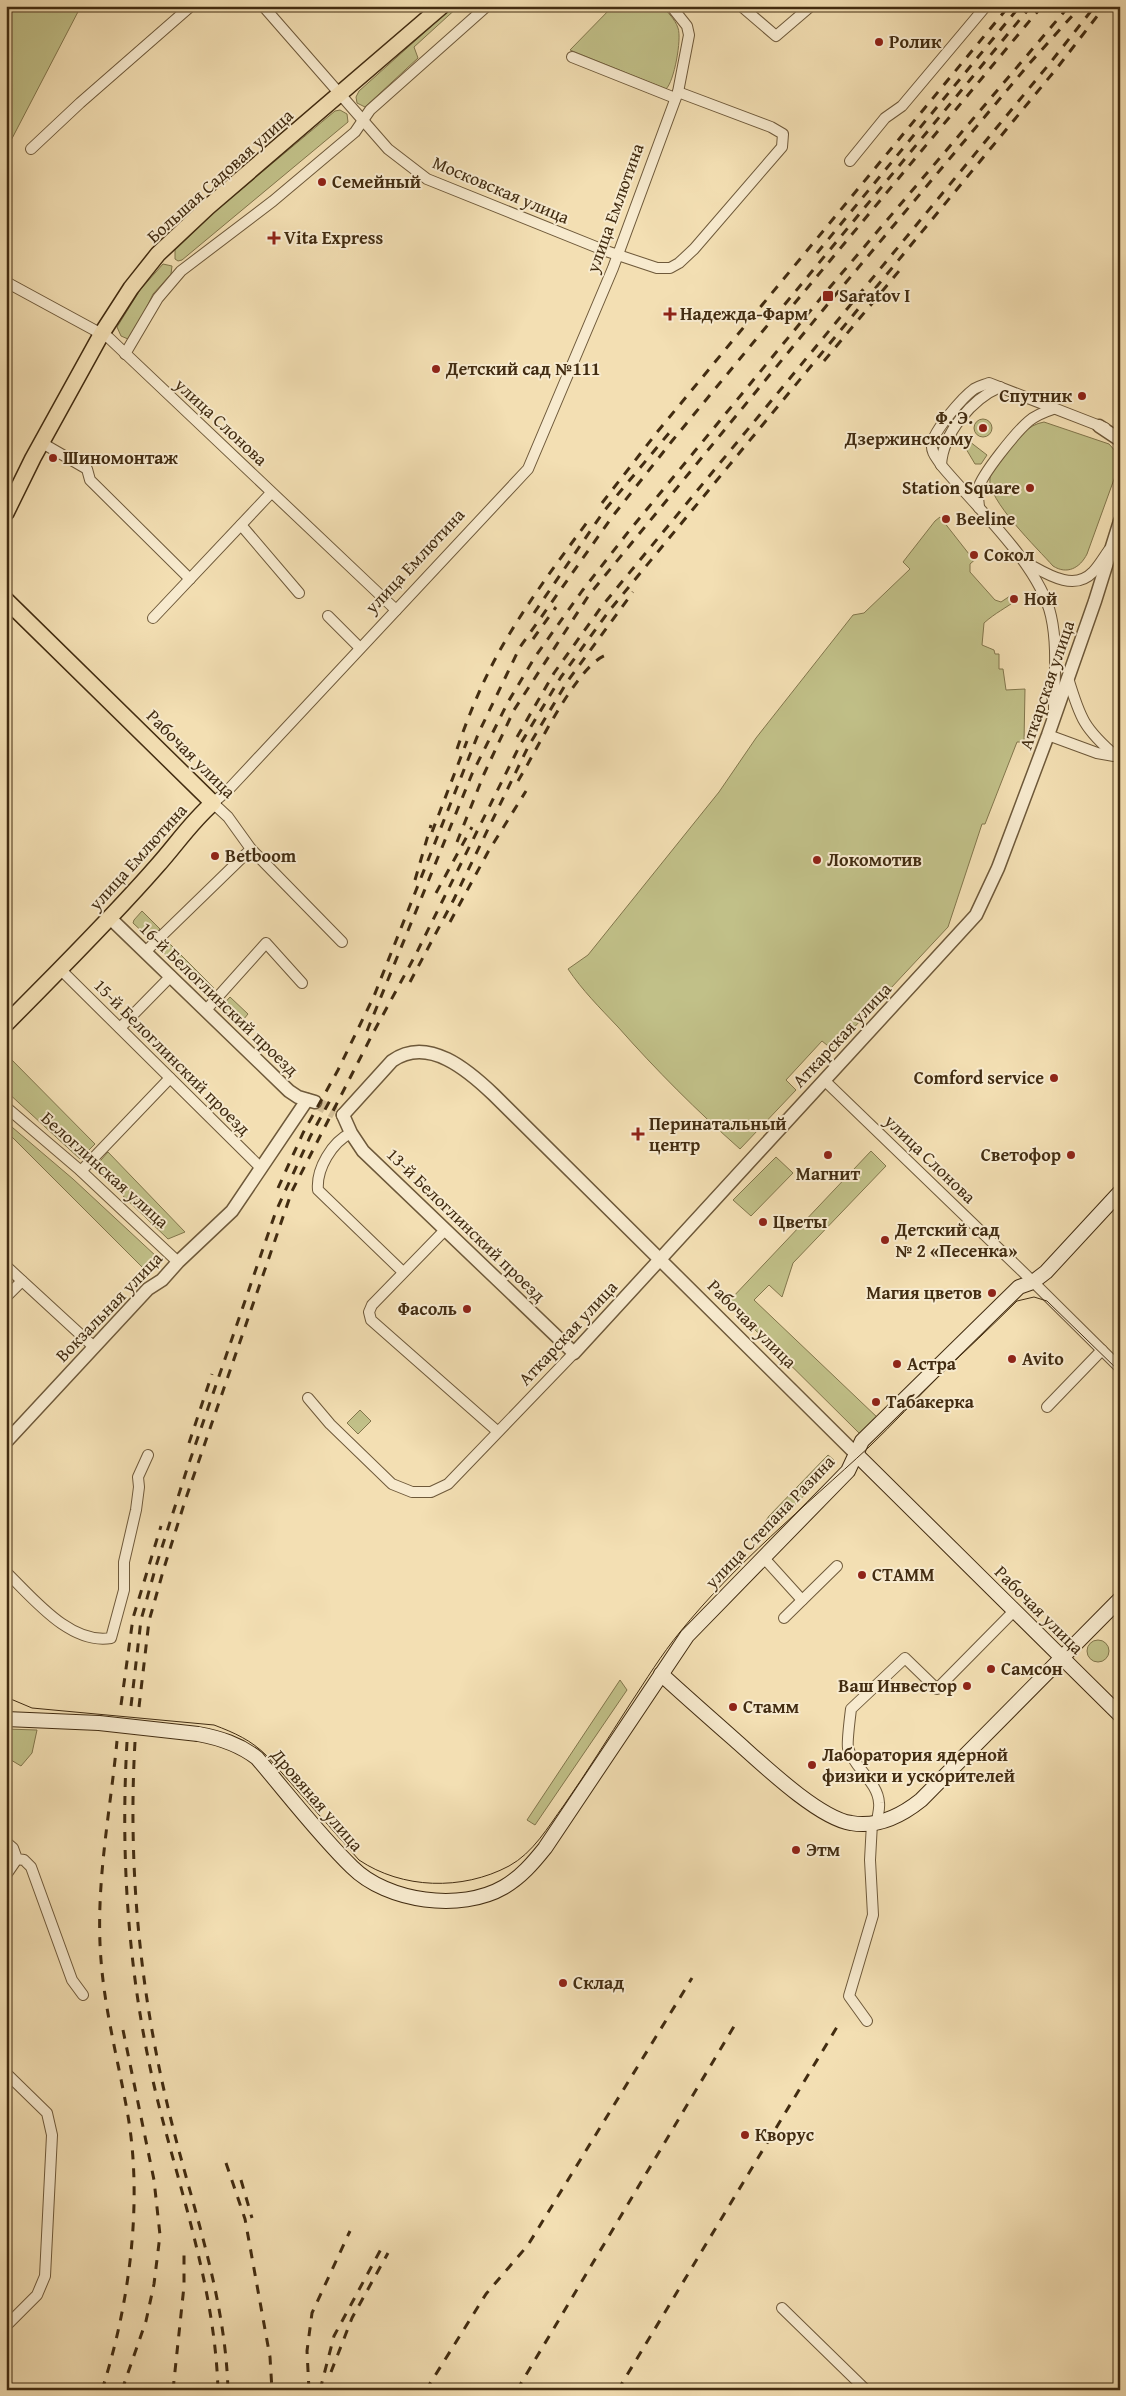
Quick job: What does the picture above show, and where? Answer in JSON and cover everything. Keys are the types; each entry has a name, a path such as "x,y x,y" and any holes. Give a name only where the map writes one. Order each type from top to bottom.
{"main road":[{"name":"Большая Садовая улица","path":"6,513 42,442 102,333 131,288 169,242 442,6"},
{"name":"Рабочая улица","path":"6,600 213,803"},
{"name":"улица Емлютина","path":"6,1024 110,918 159,865 194,819 213,803"},
{"name":"улица Степана Разина","path":"504,1887 529,1869 545,1848 687,1636 848,1471 862,1441 1019,1287 1033,1282 1046,1272 1120,1192"},
{"name":"Рабочая улица","path":"855,1453 1060,1658 1120,1715"},
{"path":"661,1674 799,1795 840,1820 852,1824 874,1823 906,1811 921,1800 1120,1599"},
{"name":"Дровяная улица","path":"6,1720 99,1723 198,1734 226,1740 248,1751 257,1758 352,1868 394,1893 414,1898 437,1900 462,1899 486,1894 504,1887"}],"street":[{"path":"32,149 80,103 191,6"},
{"name":"Московская улица","path":"263,6 342,94 388,149 427,179 617,255 657,268 670,268 679,264 731,208 782,147 783,134 771,126 676,95"},
{"path":"125,354 158,298 180,271 273,202 355,132 370,110 487,6"},
{"name":"улица Емлютина","path":"213,803 229,789 528,469 617,255 676,95 688,35 687,26 671,6"},
{"path":"741,6 776,36 811,6"},
{"path":"850,161 885,118 902,106 986,6"},
{"path":"572,57 676,95"},
{"name":"улица Слонова","path":"6,282 102,333 396,610"},
{"path":"1054,718 1054,647 1051,613 1025,562 941,465 932,453 932,444 936,434 976,387 989,383 1120,433"},
{"path":"979,508 978,490 983,478 1005,447 1028,422 1039,414 1053,409"},
{"path":"1099,426 1120,440"},
{"path":"42,442 87,469 90,480 190,579"},
{"path":"153,618 271,493"},
{"name":"Аткарская улица","path":"308,1398 330,1424 392,1484 412,1492 431,1492 448,1484 574,1353 976,916 998,868 1048,735 1095,601 1109,549 1120,520"},
{"path":"241,525 299,593"},
{"path":"1025,562 1065,581 1080,580 1092,573 1109,549"},
{"path":"328,616 360,648"},
{"path":"1068,678 1075,702 1089,731 1118,757"},
{"path":"1048,735 1097,753 1118,757"},
{"name":"Рабочая улица","path":"213,803 228,817 251,849 342,942"},
{"path":"145,952 251,849"},
{"name":"16-й Белоглинский проезд","path":"110,918 289,1091 311,1101"},
{"path":"206,1010 266,943 302,983"},
{"name":"15-й Белоглинский проезд","path":"60,969 261,1168"},
{"path":"120,1028 171,976"},
{"name":"Рабочая улица","path":"339,1114 401,1054 414,1051 456,1063 471,1073 494,1095 855,1453"},
{"path":"81,1171 170,1078"},
{"name":"улица Слонова","path":"824,1080 1120,1368"},
{"name":"Вокзальная улица","path":"6,1442 148,1289 162,1280 232,1210 311,1101"},
{"name":"Белоглинская улица","path":"6,1107 81,1171 178,1262"},
{"name":"13-й Белоглинский проезд","path":"339,1114 363,1151 574,1353"},
{"path":"351,1133 341,1138 320,1170 318,1190 404,1272"},
{"path":"445,1230 372,1305 369,1312 371,1320 497,1431"},
{"path":"6,1266 94,1347"},
{"path":"6,1297 22,1281"},
{"path":"1046,1407 1102,1350"},
{"path":"6,1572 68,1629 103,1639 111,1638 124,1590 124,1562 136,1510 139,1487 138,1477 148,1455"},
{"path":"764,1558 802,1600"},
{"path":"784,1618 837,1566"},
{"path":"867,2021 849,1996 873,1915 870,1860 874,1823 879,1803 876,1790 849,1751 847,1742 850,1730 851,1709 905,1658 937,1688 1014,1611"},
{"path":"6,1842 13,1848 17,1859"},
{"path":"6,1874 17,1859"},
{"path":"17,1859 24,1860 32,1867 72,1980 83,1995"},
{"path":"6,2073 47,2113 52,2136 45,2276 37,2295 6,2326"},
{"path":"782,2308 866,2390"}],"shaded area":[{"path":"6,6 81,6 6,150"},
{"path":"454,6 459,6 414,47 418,58 365,107 357,103 356,97 359,91"},
{"path":"613,6 662,6 675,22 679,33 678,50 672,78 666,89 570,50"},
{"path":"340,110 347,114 348,122 182,260 178,261 175,259 175,250 213,213 335,111"},
{"path":"163,264 172,266 171,274 153,294 133,336 128,339 121,336 117,327 140,290"},
{"path":"979,419 987,419 992,424 990,435 979,437 974,432 974,424"},
{"path":"1044,422 1109,444 1117,453 1117,471 1087,554 1081,563 1068,570 1058,569 1053,566 1025,536 1004,511 991,487 991,474 998,463 1024,432"},
{"path":"961,435 987,455 981,464 975,464 959,437"},
{"name":"Локомотив","path":"940,517 969,554 975,551 979,556 970,564 970,572 995,600 1001,602 1013,594 1018,599 984,623 982,645 994,650 995,654 999,654 999,669 1003,669 1006,690 1025,689 1024,742 1017,742 985,824 982,824 948,927 833,1050 822,1041 786,1080 796,1090 740,1149 662,1074 592,999 568,969 588,955 719,792 756,738 853,615 864,613 910,569 903,562"},
{"path":"142,911 160,929 150,939 133,923"},
{"path":"167,941 214,988 208,994 204,994 162,951 161,948"},
{"path":"230,997 248,1014 239,1025 221,1007"},
{"path":"6,1054 95,1144 80,1159 6,1091"},
{"path":"6,1122 73,1179 157,1257 145,1270 6,1131"},
{"path":"871,1151 886,1166 793,1263 782,1297 769,1285 754,1300 879,1419 860,1434 731,1306 731,1299"},
{"path":"108,1152 185,1232 168,1239 94,1168"},
{"path":"776,1157 793,1173 751,1216 733,1200"},
{"path":"360,1410 371,1421 358,1434 347,1423"},
{"path":"828,1455 834,1460 834,1466 768,1531 763,1525 769,1516"},
{"path":"1098,1640 1108,1647 1109,1651 1102,1661 1098,1662 1088,1655 1087,1651 1094,1641"},
{"path":"620,1680 627,1690 535,1825 527,1820"},
{"path":"6,1729 37,1730 32,1753 21,1766 6,1757"}],"tunnel":[{"path":"315,1102 335,1113"}],"tram line":[{"path":"6,1697 32,1708 214,1725 222,1728 249,1741 261,1750 359,1860 376,1870 394,1877 413,1881 452,1883 472,1880 509,1866 518,1861 533,1847 573,1793 660,1659 701,1607 747,1559 869,1447 1017,1301 1034,1297 1047,1301 1120,1372"}],"railway":[{"path":"602,503 658,431 1009,6"},
{"path":"817,253 1020,6"},
{"path":"278,1188 303,1133 338,1070 374,996 479,732 520,647 612,517 672,441 1031,6"},
{"path":"794,304 1042,6"},
{"path":"367,1031 472,774 508,702 535,657 582,591 629,531 825,293 1069,6"},
{"path":"457,842 484,774 514,710 589,595 832,299 1029,64 1081,6"},
{"path":"517,737 554,673 602,606 1095,6"},
{"path":"139,1707 149,1621 164,1568 185,1501 292,1191 416,954 521,743 561,677 609,611 1057,68 1105,6"},
{"path":"824,361 904,265"},
{"path":"534,613 604,511 674,427"},
{"path":"457,749 479,692 507,638 558,561 591,517"},
{"path":"410,982 454,899 528,747 567,682 633,592"},
{"path":"533,639 556,607"},
{"path":"518,781 570,692 594,662 606,655"},
{"path":"432,832 467,741"},
{"path":"450,922 488,852 526,791"},
{"path":"415,880 431,825"},
{"path":"436,893 472,827"},
{"path":"131,1706 141,1620 186,1472 276,1211 310,1137 333,1095"},
{"path":"189,1443 212,1374"},
{"path":"121,1705 133,1618 161,1526"},
{"path":"102,2390 120,2324 126,2290 131,2254 134,2184 128,2116 106,1999 101,1960 100,1905 102,1877 117,1741"},
{"path":"127,1742 125,1787 126,1878 129,1923 140,2013 158,2102 204,2280 216,2353 218,2390"},
{"path":"135,1742 133,1832 142,1966 166,2099 213,2279 225,2352 228,2390"},
{"path":"426,2390 486,2294 528,2245 692,1978"},
{"path":"517,2390 736,2023"},
{"path":"618,2390 837,2027"},
{"path":"122,2390 146,2321 154,2284 160,2235 154,2180 123,2030"},
{"path":"226,2163 245,2219 270,2357 272,2390"},
{"path":"241,2180 252,2218"},
{"path":"309,2390 307,2351 312,2313 350,2231"},
{"path":"320,2390 334,2336 381,2249"},
{"path":"331,2372 352,2318 388,2253"},
{"path":"173,2390 184,2286 184,2255"}],"place":[{"name":"Ролик","path":"879,42"},
{"name":"Семейный","path":"322,182"},
{"name":"Vita Express","path":"274,238"},
{"name":"Saratov I","path":"828,296"},
{"name":"Надежда-Фарм","path":"670,314"},
{"name":"Детский сад №111","path":"436,369"},
{"name":"Спутник","path":"1082,396"},
{"name":"Ф. Э. Дзержинскому","path":"983,428"},
{"name":"Шиномонтаж","path":"53,458"},
{"name":"Station Square","path":"1030,488"},
{"name":"Beeline","path":"946,519"},
{"name":"Сокол","path":"974,555"},
{"name":"Ной","path":"1014,599"},
{"name":"Betboom","path":"215,856"},
{"name":"Локомотив","path":"817,860"},
{"name":"Comford service","path":"1054,1078"},
{"name":"Перинатальный центр","path":"638,1134"},
{"name":"Магнит","path":"828,1155"},
{"name":"Светофор","path":"1071,1155"},
{"name":"Цветы","path":"763,1222"},
{"name":"Детский сад № 2 «Песенка»","path":"885,1240"},
{"name":"Магия цветов","path":"992,1293"},
{"name":"Фасоль","path":"467,1309"},
{"name":"Avito","path":"1012,1359"},
{"name":"Астра","path":"897,1364"},
{"name":"Табакерка","path":"876,1402"},
{"name":"СТАММ","path":"862,1575"},
{"name":"Самсон","path":"991,1669"},
{"name":"Ваш Инвестор","path":"967,1686"},
{"name":"Стамм","path":"733,1707"},
{"name":"Лаборатория ядерной физики и ускорителей","path":"812,1765"},
{"name":"Этм","path":"796,1850"},
{"name":"Склад","path":"563,1983"},
{"name":"Кворус","path":"745,2135"}]}
